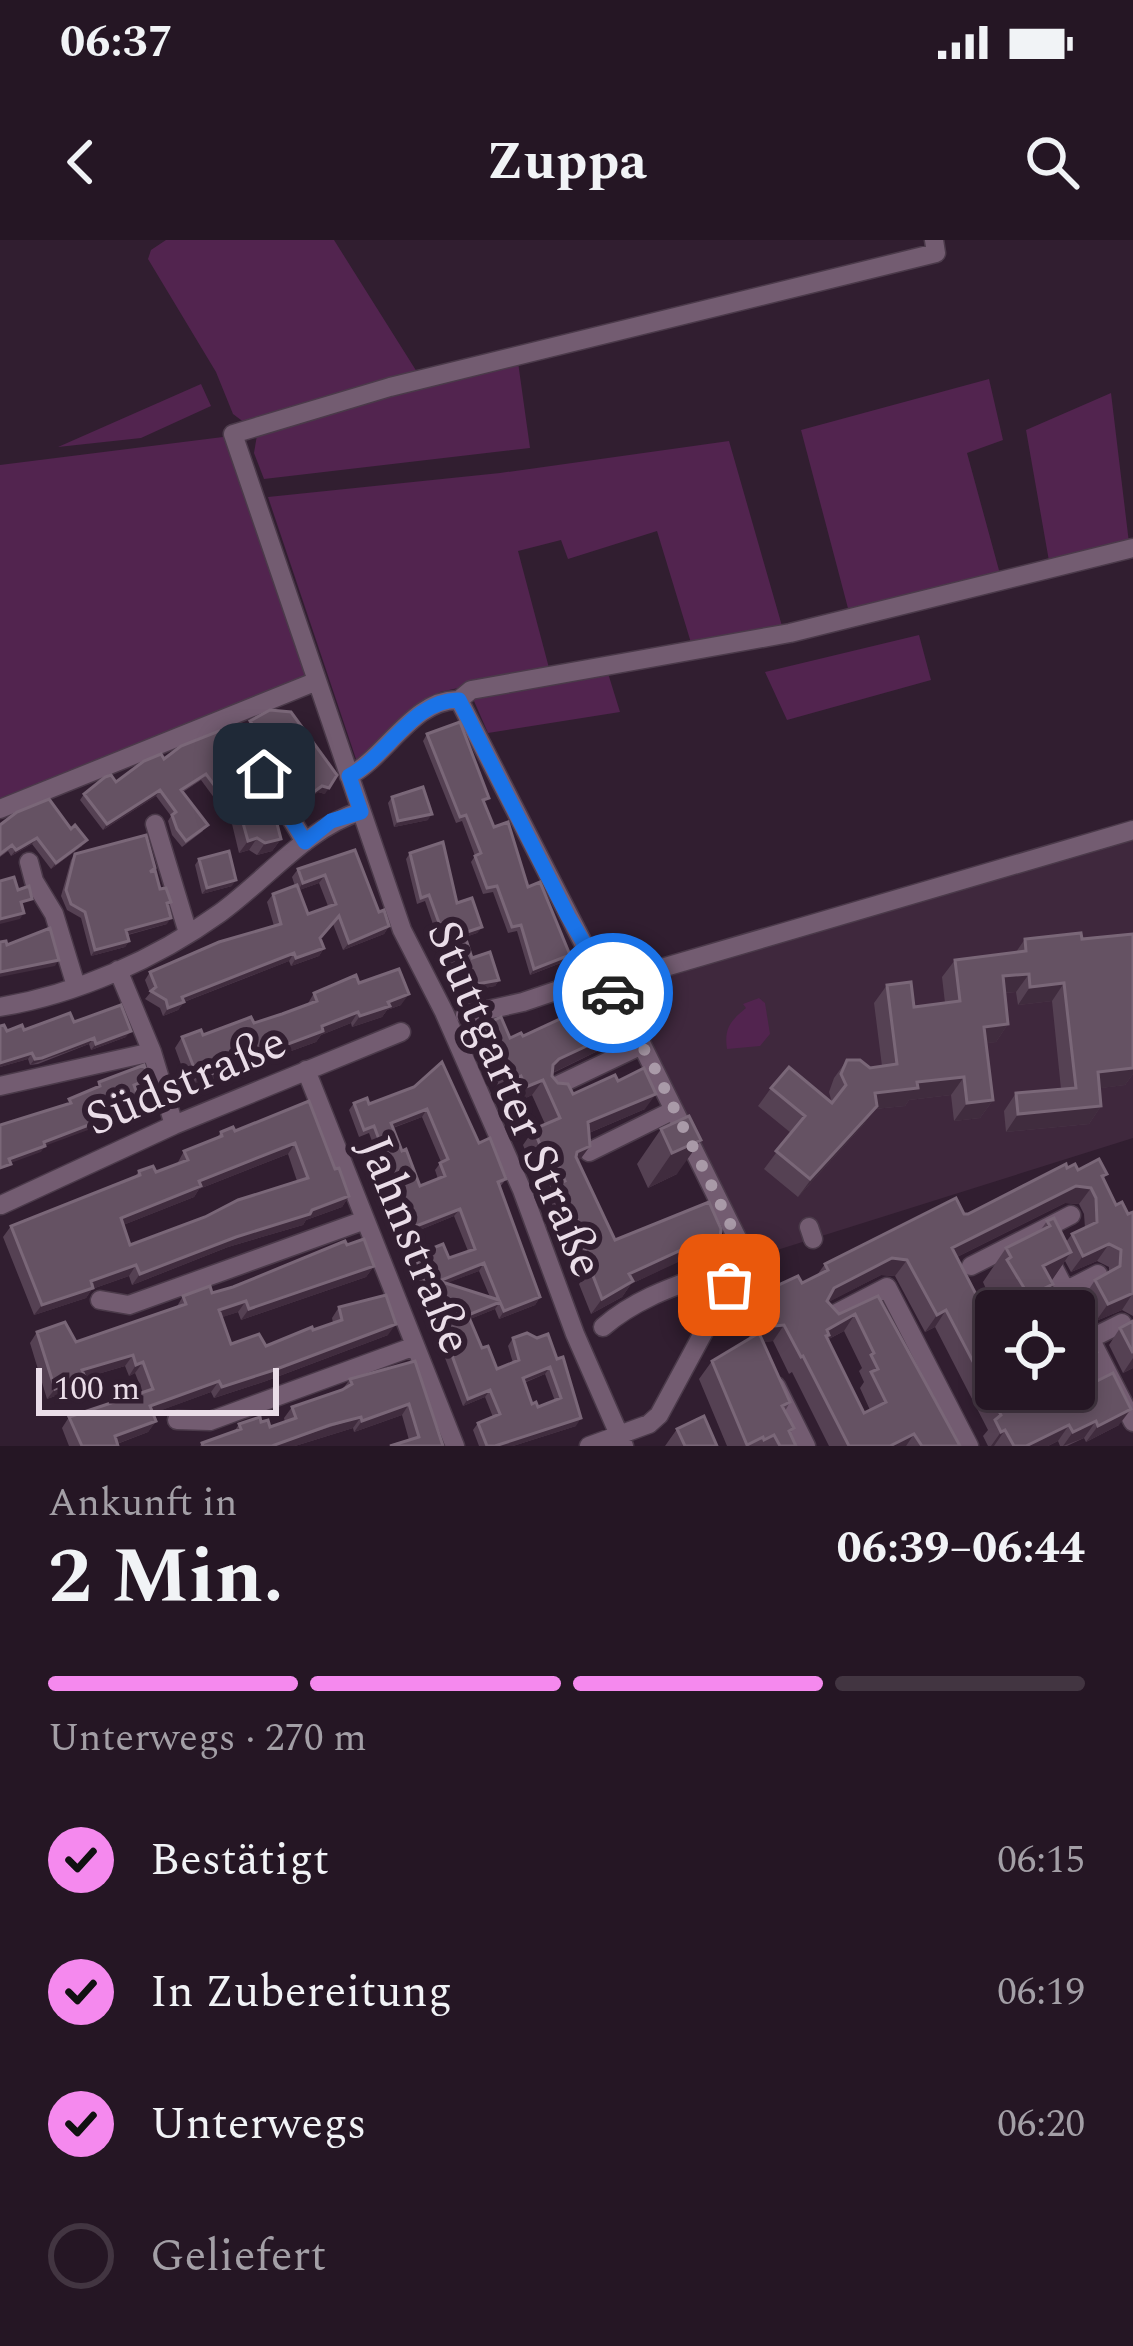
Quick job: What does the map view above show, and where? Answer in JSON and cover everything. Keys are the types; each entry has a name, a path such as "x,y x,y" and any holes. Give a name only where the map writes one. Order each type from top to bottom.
{"street":[{"name":"Stuttgarter Straße","path":"621,1441 574,1334 515,1174 403,930 233,434 390,387 936,253 934,240"},
{"path":"349,776 383,752 428,707 459,700 471,690 790,633 1133,548"},
{"path":"0,808 317,681"},
{"path":"459,700 642,1045 737,1238 742,1261 659,1414 621,1441 589,1446"},
{"path":"264,774 305,842"},
{"path":"0,1006 118,970 188,933 219,914 331,821 361,812"},
{"path":"155,824 188,933"},
{"path":"465,1015 1133,830"},
{"path":"29,862 34,881 54,914 76,986"},
{"path":"118,970 152,1052 174,1125"},
{"name":"Südstraße","path":"1,1205 174,1125 401,1031"},
{"path":"554,1087 642,1045"},
{"path":"0,1086 152,1052"},
{"name":"Jahnstraße","path":"306,1070 454,1446"},
{"path":"589,1152 674,1110"},
{"path":"971,1266 1071,1216"},
{"path":"100,1300 129,1306 365,1220"},
{"path":"1036,1233 1064,1290"},
{"path":"603,1327 623,1309 663,1289 742,1261"},
{"path":"1067,1290 1098,1274"},
{"path":"829,1317 907,1277"},
{"path":"887,1287 969,1446"},
{"path":"1095,1336 1122,1323"},
{"path":"177,1420 210,1421 415,1346"},
{"path":"1095,1349 1133,1422"},
{"path":"1095,1378 1107,1372"},
{"path":"769,1373 806,1446"}],"shaded area":[{"path":"166,240 334,240 417,372 245,423 233,414 216,372 148,259 151,250"},
{"path":"518,362 530,448 264,479 254,453 257,435 274,425"},
{"path":"989,379 1003,440 967,453 1000,574 849,612 801,430"},
{"path":"201,384 211,406 141,438 58,447"},
{"path":"1111,393 1129,543 1049,561 1026,430"},
{"path":"223,437 232,443 308,678 0,805 0,465"},
{"path":"729,441 782,626 692,646 657,531 568,559 561,540 518,551 549,668 440,692 420,705 363,763 356,759 268,497 500,473"},
{"path":"919,635 931,680 787,720 765,672"},
{"path":"607,670 620,712 488,733 474,701 476,694"},
{"path":"1133,835 1133,1138 742,1261 737,1238 621,986"},
{"path":"759,998 765,1003 770,1034 760,1046 727,1049 732,1021 746,1008 743,1004"}],"building":[{"path":"270,710 291,712 337,775 329,788 315,791 291,768 278,744 250,764 261,782 259,787 231,808 206,774 181,790 208,825 186,841 172,815 176,812 160,790 107,824 84,794 105,777 111,775 116,782 144,761 161,754 164,759 181,746 219,731 233,749 257,731 250,721"},
{"path":"460,722 489,798 483,800 494,827 508,822 528,887 540,882 570,955 534,969 521,925 512,927 497,886 487,888 475,856 481,853 466,815 460,817 427,734"},
{"path":"423,787 432,814 398,821 392,797"},
{"path":"49,799 71,829 75,825 87,840 56,863 37,838 0,854 0,825"},
{"path":"276,803 281,839 248,841 240,812"},
{"path":"146,835 155,868 150,872 155,870 160,889 166,888 171,918 126,930 129,941 95,950 85,912 71,904 66,890 75,854"},
{"path":"443,842 457,903 472,898 482,927 464,933 472,958 490,952 499,980 466,986 429,895 421,898 410,853"},
{"path":"355,850 389,926 349,943 339,916 320,938 324,948 296,958 294,953 182,997 184,1002 168,1008 166,1000 151,991 156,987 150,972 219,942 281,924 273,894 297,885 308,914 336,904 325,875 303,883 298,869"},
{"path":"229,851 236,880 207,888 199,859"},
{"path":"14,877 18,890 29,886 32,899 21,902 24,913 0,919 0,881"},
{"path":"50,928 59,960 0,972 0,942 7,945"},
{"path":"1081,933 1082,939 1133,934 1133,1068 1098,1072 1101,1106 1018,1114 1016,1093 1076,1088 1064,983 1030,987 1029,974 1003,976 1008,1024 984,1027 993,1100 967,1103 964,1077 875,1093 877,1106 810,1179 776,1151 805,1116 771,1088 789,1067 832,1103 846,1085 841,1074 847,1060 860,1060 870,1068 897,1064 887,985 911,982 914,1007 960,1001 955,960 1026,951 1025,939"},
{"path":"399,969 409,994 388,1002 390,1006 360,1016 358,1012 241,1065 198,1078 182,1037 201,1030 203,1035 251,1017 254,1023 317,1001 314,993 356,975 359,983"},
{"path":"614,1004 625,1028 559,1059 552,1076 568,1084 573,1094 644,1068 656,1094 588,1122 590,1146 577,1152 615,1240 709,1202 721,1229 720,1238 629,1274 633,1281 602,1299 574,1226 579,1224 560,1183 565,1181 555,1158 545,1158 534,1129 560,1118 543,1080 526,1087 521,1076 510,1081 486,1024 501,1017 510,1038 523,1036 575,1012 579,1020"},
{"path":"121,1005 131,1031 96,1044 94,1038 42,1058 35,1059 32,1053 0,1063 0,1026 7,1031 22,1025 24,1030 70,1013 74,1022"},
{"path":"442,1062 479,1143 490,1138 506,1179 498,1182 540,1297 504,1311 500,1302 468,1315 482,1348 488,1346 497,1369 519,1360 513,1338 548,1334 557,1359 563,1357 581,1418 487,1446 478,1423 500,1414 490,1390 468,1399 415,1255 443,1244 449,1258 475,1249 460,1209 406,1230 378,1161 386,1158 374,1126 364,1130 354,1103 367,1098 369,1104 414,1087","holes":["427,1109 448,1159 440,1163 445,1176 420,1186 391,1123","484,1263 499,1300 439,1281","550,1367 561,1398 538,1407 532,1404 523,1378"]},
{"path":"144,1065 149,1079 134,1085 141,1105 44,1142 45,1146 9,1159 11,1164 0,1168 0,1125 71,1103 69,1099 100,1086 99,1082"},
{"path":"309,1101 349,1196 140,1274 136,1265 91,1281 93,1288 42,1305 11,1226 140,1175 139,1171 153,1166 156,1172 188,1160 184,1151 233,1127 235,1131","holes":["295,1143 308,1178 238,1200 130,1245 121,1218"]},
{"path":"689,1116 701,1140 672,1153 661,1129"},
{"path":"1099,1159 1116,1205 1122,1202 1128,1214 1133,1212 1133,1293 1108,1304 1095,1280 1120,1266 1121,1250 1109,1244 1083,1256 1072,1234 1097,1222 1096,1198 1091,1188 1076,1186 952,1248 975,1292 975,1365 946,1310 937,1315 907,1260 892,1258 834,1288 827,1301 839,1314 878,1296 960,1446 922,1446 914,1434 890,1446 849,1446 784,1325 765,1327 754,1306 759,1303 755,1296 798,1276 802,1283 828,1270 825,1264 956,1198 968,1214 1066,1164 1067,1168 1075,1164 1078,1170","holes":["855,1314 878,1369 871,1372 886,1402 864,1413 827,1330"]},
{"path":"1054,1218 1071,1252 1043,1266 1053,1284 1025,1290 1007,1260 1011,1257 1006,1248 1050,1226 1047,1221"},
{"path":"364,1239 374,1266 249,1309 246,1301 219,1310 231,1344 259,1334 266,1346 342,1320 339,1307 386,1295 396,1324 274,1370 222,1387 219,1381 150,1406 156,1421 115,1436 118,1446 82,1446 69,1417 153,1389 143,1362 136,1365 133,1355 82,1370 85,1377 55,1389 37,1332 65,1322 76,1342 186,1304 183,1296 210,1286 212,1293 233,1287 345,1241 347,1245"},
{"path":"1133,1321 1133,1353 1120,1328"},
{"path":"759,1333 790,1402 782,1406 794,1428 789,1431 796,1446 780,1446 774,1435 747,1445 712,1361"},
{"path":"415,1361 443,1446 390,1446 419,1437 409,1404 272,1446 203,1446 260,1417 270,1427 296,1418 292,1407 342,1390 352,1384 350,1379"},
{"path":"1113,1373 1131,1409 1098,1426 1096,1421 1073,1432 1069,1425 1026,1446 1014,1446 1005,1430 1001,1432 995,1420 1001,1415 998,1410 1095,1410 1095,1382"},
{"path":"704,1416 717,1446 685,1446 677,1429"}],"way so far":[{"path":"613,993 737,1238 742,1261 729,1285"}],"route":[{"path":"264,774 305,842 331,821 361,812 349,776 383,752 428,707 459,700 568,916 613,993"}]}
